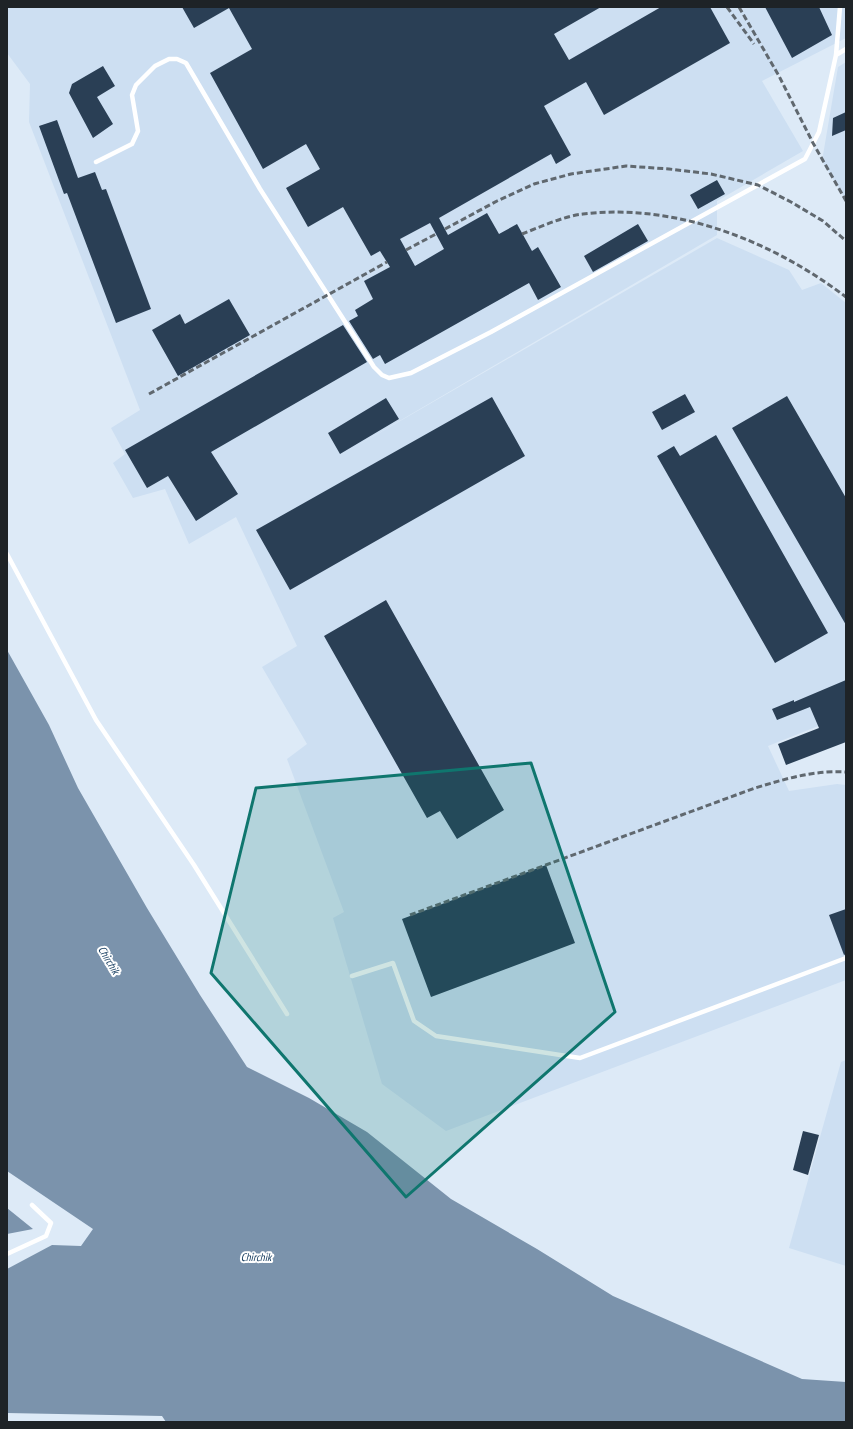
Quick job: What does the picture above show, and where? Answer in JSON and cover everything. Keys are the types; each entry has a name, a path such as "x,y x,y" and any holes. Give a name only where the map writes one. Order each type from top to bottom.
{"lane":[{"path":"96,162 132,144 138,131 132,95 136,85 155,66 169,59 177,59 186,63 260,188 374,367 382,375 389,378 411,373 491,332 804,159 819,132 836,55 840,7"},
{"path":"836,55 846,49"},
{"path":"7,554 96,720 194,865 287,1014"},
{"path":"352,976 393,963 414,1021 436,1036 580,1058 846,958"},
{"path":"7,1254 46,1236 52,1223 32,1205"}],"highlighted area":[{"path":"531,763 615,1012 406,1197 211,973 256,788"}],"shaded area":[{"path":"7,7 846,7 846,38 762,81 803,151 717,201 717,235 343,454 717,238 789,270 802,290 821,283 846,303 846,715 768,746 789,791 837,784 846,785 846,980 446,1131 382,1084 333,918 344,912 287,759 307,744 262,667 297,646 236,517 189,544 165,489 133,498 113,463 125,454 111,428 140,410 29,122 30,84 7,53"},
{"path":"846,62 846,200 822,161 838,67"},
{"path":"846,1060 846,1266 789,1248 841,1062"}],"water":[{"name":"Chirchik","path":"7,650 49,725 78,788 147,908 200,995 247,1067 309,1098 367,1132 451,1199 537,1249 613,1296 802,1379 846,1382 846,1422 166,1422 162,1416 7,1413 7,1269 52,1245 81,1246 93,1229 7,1171"},
{"path":"7,1208 33,1229 7,1234"}],"building":[{"path":"182,7 601,7 554,34 569,60 661,7 710,7 730,43 604,115 586,82 544,106 571,155 556,164 551,154 439,218 448,235 487,213 499,234 517,224 532,251 538,247 561,287 538,300 529,283 385,364 380,355 373,359 349,321 358,316 355,310 373,299 364,281 390,267 380,251 371,256 343,207 308,227 286,188 320,169 306,144 263,169 210,73 252,49 229,8 194,28","holes":["430,223 444,249 415,266 400,239"]},
{"path":"765,7 819,7 832,35 792,58"},
{"path":"103,66 115,86 97,97 113,124 93,138 69,93 72,84"},
{"path":"846,112 846,130 832,136 833,118"},
{"path":"57,120 78,178 95,172 102,190 106,189 151,309 116,323 67,193 64,194 39,126"},
{"path":"717,180 725,194 698,209 690,195"},
{"path":"638,224 648,241 593,272 584,256"},
{"path":"229,299 250,335 178,376 152,330 180,314 185,324"},
{"path":"343,325 367,362 211,452 238,494 196,521 168,476 147,488 125,450"},
{"path":"685,394 695,412 662,430 652,412"},
{"path":"787,396 846,498 846,625 732,428"},
{"path":"492,397 525,456 290,590 256,530"},
{"path":"386,398 399,419 340,454 328,433"},
{"path":"716,435 828,633 775,663 657,456 674,446 680,456"},
{"path":"386,600 504,810 457,839 440,811 427,818 324,636"},
{"path":"846,680 846,742 786,765 778,744 819,728 810,707 777,720 772,709 794,700 794,702"},
{"path":"546,865 575,943 431,997 402,919"},
{"path":"846,909 846,954 844,955 829,915"},
{"path":"803,1131 819,1135 808,1175 793,1170"}],"railway":[{"path":"727,7 754,44"},
{"path":"739,7 779,76 813,143 846,201"},
{"path":"445,229 497,201 534,184 571,174 626,166 711,174 758,185 823,221 846,241"},
{"path":"522,234 560,219 576,215 618,212 653,214 722,230 755,243 787,259 846,297"},
{"path":"406,250 436,234"},
{"path":"149,394 387,262"},
{"path":"410,915 755,788 789,778 822,772 846,772"}]}
